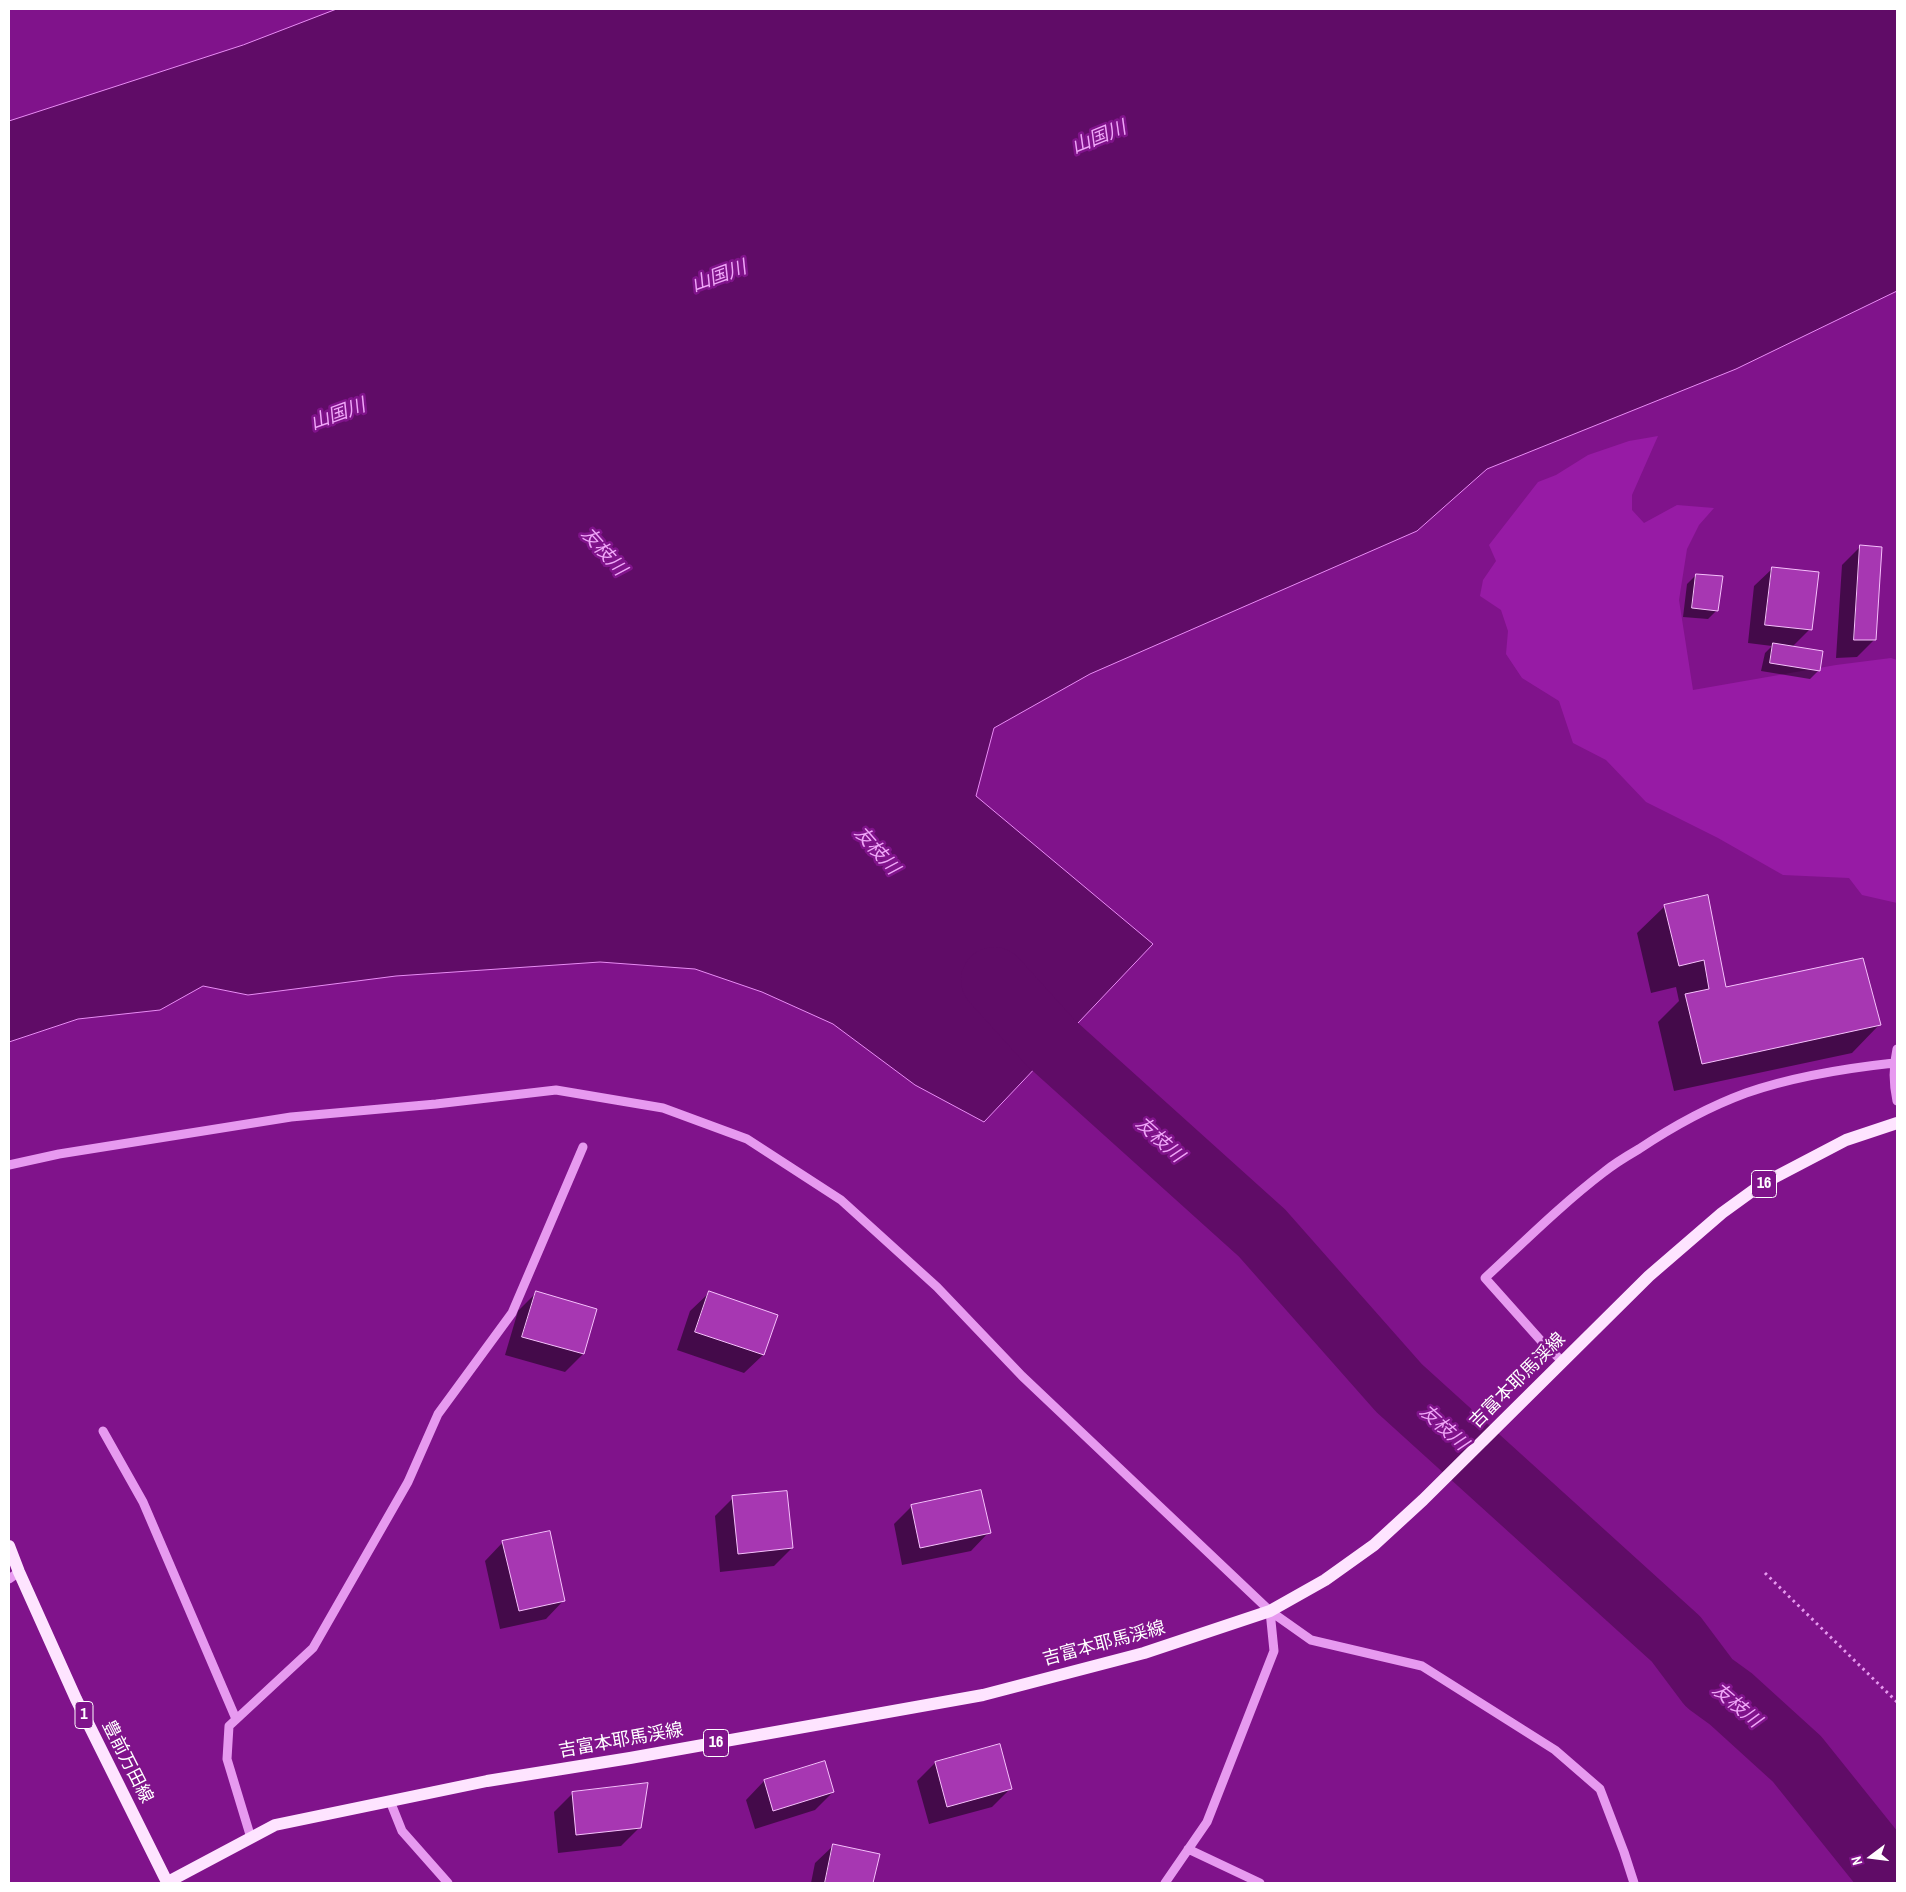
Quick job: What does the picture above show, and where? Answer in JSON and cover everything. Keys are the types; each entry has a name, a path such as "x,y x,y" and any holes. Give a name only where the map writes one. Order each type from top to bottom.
{"main road":[{"name":"吉富本耶馬渓線","path":"167,1882 275,1825 487,1781 630,1758 983,1695 1144,1653 1270,1611 1325,1580 1374,1545 1423,1500 1649,1276 1722,1213 1762,1184 1846,1140 1897,1123"},
{"name":"豊前万田線","path":"9,1546 14,1576 167,1882"}],"street":[{"path":"1897,1049 1893,1081 1897,1101"},
{"path":"1562,1361 1543,1343 1485,1278 1551,1218 1604,1171 1664,1133 1713,1107 1746,1093 1781,1083 1894,1063"},
{"path":"9,1164 59,1154 291,1117 436,1104 556,1090 663,1108 747,1139 841,1200 937,1287 1022,1376 1270,1611 1311,1640 1422,1666 1555,1750 1600,1789 1634,1883"},
{"path":"251,1838 227,1759 230,1726 313,1648 408,1482 438,1414 512,1313 583,1147"},
{"path":"102,1431 143,1502 236,1719"},
{"path":"1165,1883 1208,1822 1274,1651 1270,1611"},
{"path":"390,1801 402,1831 448,1883"},
{"path":"1188,1849 1260,1883"}],"path":[{"path":"1765,1573 1897,1702"}],"shaded area":[{"path":"1658,436 1632,495 1632,510 1644,523 1677,505 1714,508 1699,525 1687,549 1679,600 1693,690 1836,665 1891,658 1897,660 1897,903 1862,895 1849,878 1783,875 1718,838 1646,802 1606,760 1573,743 1559,701 1522,678 1506,654 1508,631 1501,610 1480,596 1483,580 1496,561 1489,545 1538,482 1556,475 1588,455 1629,441"}],"water":[{"name":"山国川","path":"337,9 1897,9 1897,291 1736,369 1487,469 1417,531 1090,674 994,728 976,796 1153,944 984,1122 915,1085 833,1024 762,992 695,969 600,962 396,976 248,995 203,986 160,1010 78,1019 9,1042 9,121 243,45"}],"building":[{"path":"1860,545 1882,547 1876,640 1854,640"},
{"path":"1772,567 1819,572 1812,630 1765,625"},
{"path":"1696,574 1723,576 1718,611 1692,608"},
{"path":"1773,643 1823,651 1820,671 1770,663"},
{"path":"1708,895 1726,987 1863,958 1881,1025 1702,1064 1685,994 1709,989 1704,960 1679,966 1664,905"},
{"path":"536,1291 597,1309 584,1354 522,1337"},
{"path":"709,1291 778,1315 764,1355 695,1332"},
{"path":"981,1490 991,1533 920,1548 911,1505"},
{"path":"787,1491 793,1548 738,1554 732,1496"},
{"path":"550,1531 565,1601 519,1611 502,1541"},
{"path":"1000,1744 1012,1789 947,1807 935,1762"},
{"path":"825,1761 834,1792 773,1811 764,1780"},
{"path":"648,1783 641,1828 576,1835 572,1792"},
{"path":"833,1844 880,1854 873,1883 825,1883"}],"waterway":[{"name":"友枝川","path":"994,980 1051,1043 1262,1233 1399,1388 1676,1639 1709,1683 1731,1699 1797,1759 1887,1871 1897,1879"}]}
